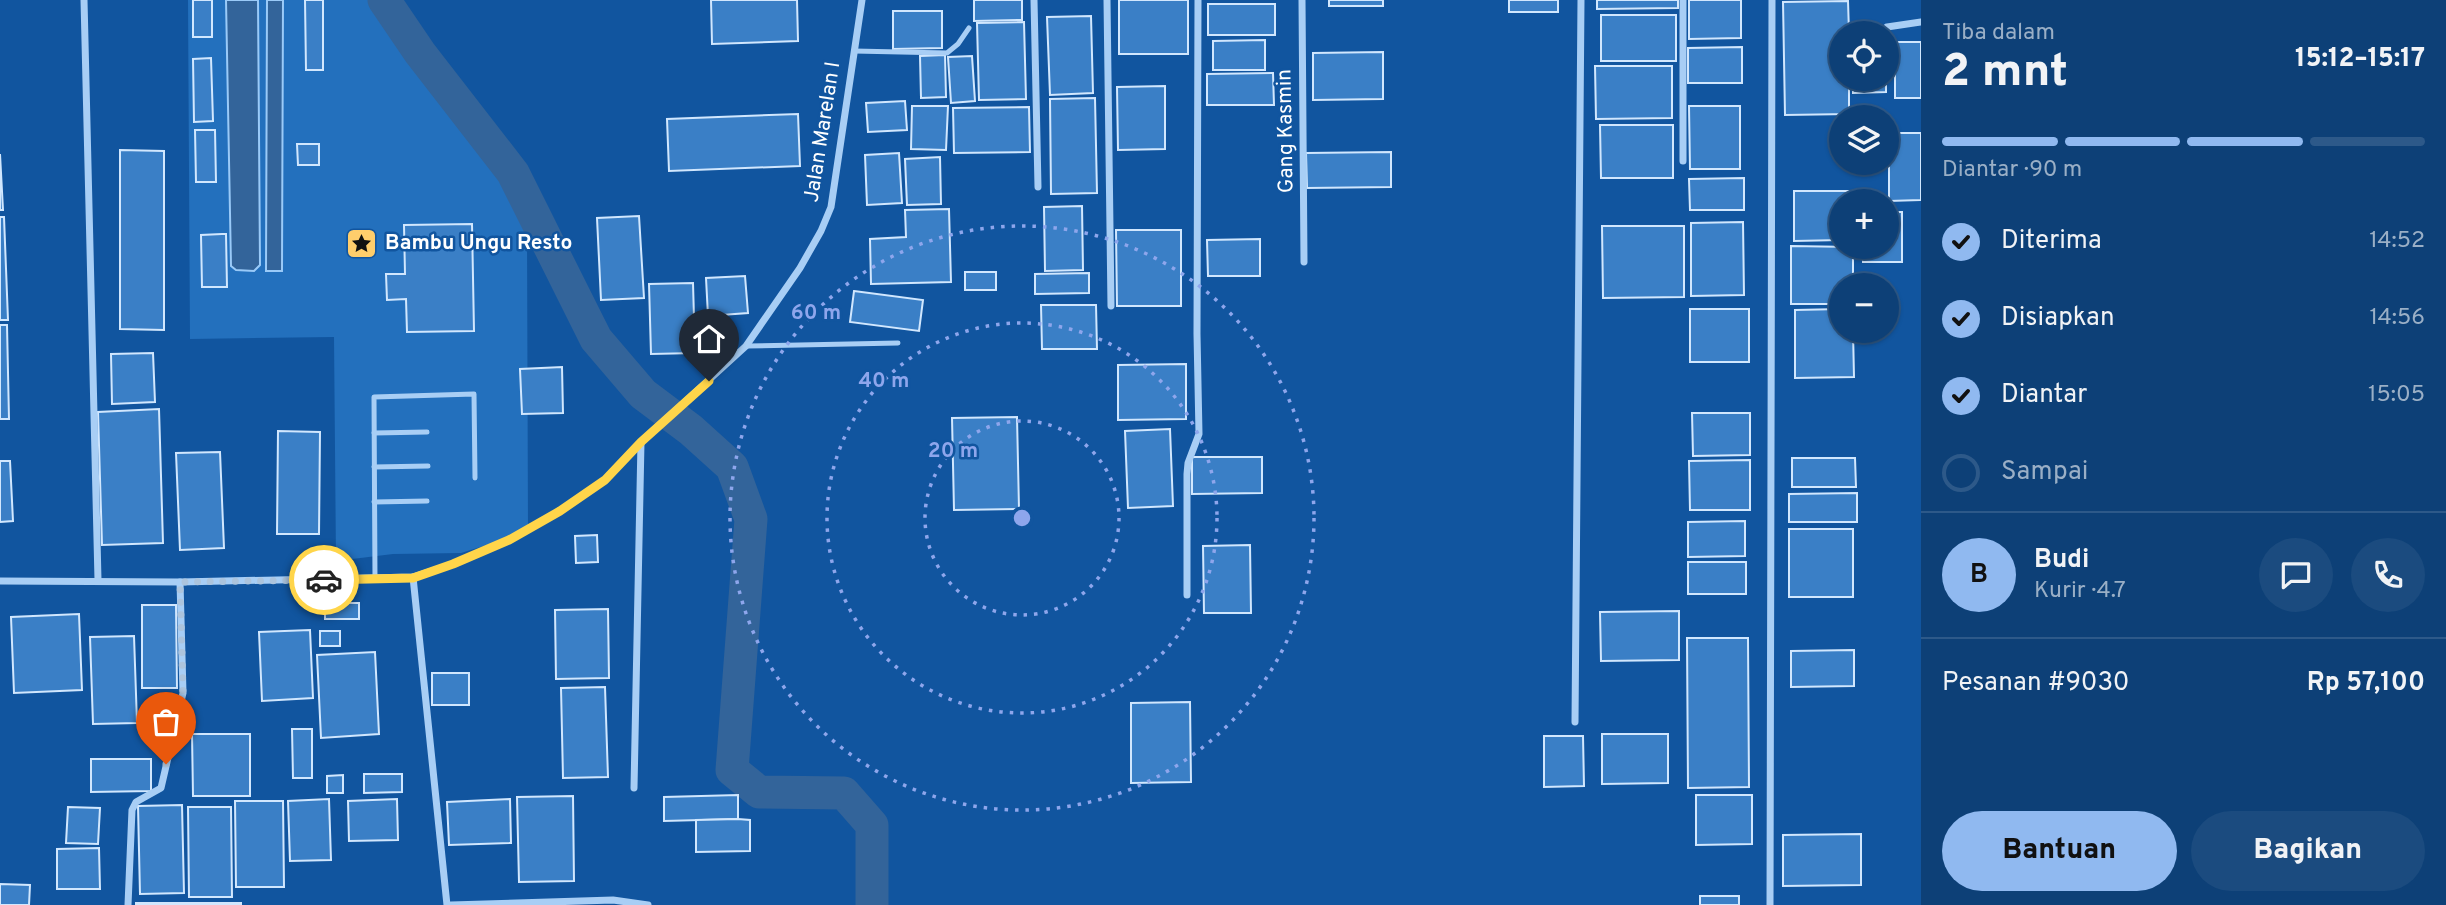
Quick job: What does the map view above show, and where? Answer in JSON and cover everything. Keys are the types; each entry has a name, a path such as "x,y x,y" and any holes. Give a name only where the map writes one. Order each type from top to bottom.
{"street":[{"path":"84,0 97,580"},
{"name":"Jalan Marelan I","path":"0,581 180,582 413,578 509,540 560,511 605,480 641,442 746,346 800,268 831,207 862,0"},
{"path":"1034,0 1038,187"},
{"path":"1107,0 1111,306"},
{"path":"1187,595 1187,474 1188,463 1199,433 1196,334 1198,0"},
{"name":"Gang Kasmin","path":"1302,0 1304,262"},
{"path":"1575,722 1581,0"},
{"path":"1683,0 1683,161"},
{"path":"1770,905 1772,0"},
{"path":"1899,25 1921,22"},
{"path":"634,788 641,442"},
{"path":"413,578 449,905 614,900 648,905"},
{"path":"128,905 132,810 136,802 161,788 183,693 180,582"}],"lane":[{"path":"853,51 947,53 958,44 969,28"},
{"path":"746,346 898,343"},
{"path":"375,579 374,397 474,394 475,478"},
{"path":"374,433 426,432"},
{"path":"374,467 428,466"},
{"path":"374,502 427,501"}],"shaded area":[{"path":"188,0 384,0 420,53 513,173 527,230 528,532 461,553 393,554 336,561 334,337 190,339"},
{"path":"226,0 258,0 260,265 254,271 236,270 231,266"},
{"path":"267,0 283,0 282,271 266,271"}],"building":[{"path":"193,0 212,0 212,37 193,37"},
{"path":"305,0 323,0 323,70 306,70"},
{"path":"711,0 797,0 798,41 712,44"},
{"path":"974,0 1022,0 1022,20 974,21"},
{"path":"1119,0 1188,0 1188,54 1119,54"},
{"path":"1329,0 1383,0 1383,6 1329,6"},
{"path":"1509,0 1558,0 1558,12 1509,12"},
{"path":"1597,0 1678,0 1678,8 1597,9"},
{"path":"1689,0 1741,0 1741,38 1689,39"},
{"path":"1848,1 1849,21 1829,21 1829,91 1849,91 1849,105 1829,105 1829,114 1785,115 1783,2"},
{"path":"1208,4 1275,4 1275,35 1208,35"},
{"path":"893,11 942,11 942,48 893,49"},
{"path":"1601,15 1676,15 1676,61 1601,61"},
{"path":"1091,16 1093,93 1050,95 1047,17"},
{"path":"1024,22 1026,99 979,100 977,23"},
{"path":"1265,40 1265,70 1213,70 1213,41"},
{"path":"1899,42 1921,42 1921,98 1895,98 1895,91 1899,91"},
{"path":"1742,47 1742,83 1688,83 1688,48"},
{"path":"1383,52 1383,99 1313,100 1313,53"},
{"path":"945,55 946,97 921,98 920,56"},
{"path":"972,56 975,101 951,103 948,57"},
{"path":"211,58 213,121 194,122 193,59"},
{"path":"1595,66 1672,66 1672,118 1596,119"},
{"path":"1273,73 1274,105 1207,105 1207,74"},
{"path":"1165,86 1165,149 1118,150 1117,87"},
{"path":"1853,91 1886,91 1886,92"},
{"path":"1095,98 1097,193 1051,194 1050,99"},
{"path":"905,101 907,130 868,132 866,103"},
{"path":"912,106 948,106 946,150 911,149"},
{"path":"1689,106 1740,106 1740,169 1690,169"},
{"path":"1029,107 1030,152 954,153 953,108"},
{"path":"798,114 800,166 669,171 667,119"},
{"path":"1600,125 1673,125 1673,178 1601,178"},
{"path":"195,130 215,130 216,182 196,182"},
{"path":"1899,133 1921,133 1921,200 1899,201 1899,189 1889,189 1889,175 1899,175"},
{"path":"297,144 319,144 319,165 298,165"},
{"path":"120,150 164,151 164,330 120,329"},
{"path":"1391,152 1391,187 1307,188 1306,153"},
{"path":"899,153 902,203 867,205 865,155"},
{"path":"0,154 3,210 0,210"},
{"path":"940,157 941,204 907,205 905,159"},
{"path":"1744,178 1744,210 1690,210 1689,179"},
{"path":"1794,191 1829,191 1829,240 1794,241"},
{"path":"1082,206 1083,270 1045,271 1044,207"},
{"path":"949,209 951,282 871,284 870,239 906,237 905,210"},
{"path":"1899,212 1902,212 1902,262 1863,262 1863,259 1899,259"},
{"path":"639,216 644,298 601,300 597,218"},
{"path":"0,217 4,217 8,320 0,320"},
{"path":"1743,222 1744,295 1691,296 1691,223"},
{"path":"472,224 474,331 407,332 406,299 387,300 386,274 405,274 404,225"},
{"path":"1602,226 1684,226 1684,297 1603,298"},
{"path":"1116,230 1181,230 1181,306 1117,306"},
{"path":"226,234 227,287 202,287 201,235"},
{"path":"1260,239 1260,276 1208,276 1207,240"},
{"path":"1791,246 1829,247 1829,259 1853,259 1853,273 1829,273 1829,304 1791,304"},
{"path":"965,272 996,272 996,290 965,290"},
{"path":"1089,273 1089,293 1035,294 1035,274"},
{"path":"745,276 748,313 708,316 706,278"},
{"path":"693,283 695,353 651,354 649,284"},
{"path":"854,291 923,300 919,331 850,322"},
{"path":"1041,305 1096,305 1097,349 1042,349"},
{"path":"1690,309 1749,309 1749,362 1690,362"},
{"path":"1829,309 1829,343 1853,343 1854,377 1795,378 1795,310"},
{"path":"0,325 7,325 9,419 0,419"},
{"path":"153,353 155,402 112,404 111,354"},
{"path":"1186,364 1186,419 1118,420 1118,365"},
{"path":"562,367 563,413 522,414 520,369"},
{"path":"159,409 163,543 102,545 98,412"},
{"path":"1692,413 1750,413 1750,455 1693,456"},
{"path":"1017,417 1019,509 954,510 952,418"},
{"path":"1170,429 1173,506 1128,508 1125,431"},
{"path":"278,431 320,432 319,534 277,534"},
{"path":"220,452 224,548 180,550 176,453"},
{"path":"1192,457 1262,457 1262,493 1192,494"},
{"path":"1792,458 1855,458 1856,487 1792,487"},
{"path":"1750,460 1750,510 1690,510 1689,461"},
{"path":"0,461 10,461 13,521 0,522"},
{"path":"1857,493 1857,522 1789,522 1789,494"},
{"path":"1745,521 1745,556 1688,557 1688,522"},
{"path":"1789,529 1853,529 1853,597 1789,597"},
{"path":"597,535 598,562 576,563 575,536"},
{"path":"1250,545 1251,613 1204,613 1203,546"},
{"path":"1688,562 1746,562 1746,594 1688,594"},
{"path":"325,603 359,603 359,619 325,619"},
{"path":"142,605 176,605 177,688 142,688"},
{"path":"608,609 609,678 556,679 555,610"},
{"path":"1679,611 1679,660 1601,661 1600,612"},
{"path":"79,614 82,690 14,693 11,617"},
{"path":"310,630 313,698 262,701 259,632"},
{"path":"320,631 340,631 340,646 320,646"},
{"path":"134,636 137,723 93,724 90,637"},
{"path":"1687,638 1748,638 1749,787 1688,788"},
{"path":"1854,650 1854,686 1791,687 1791,651"},
{"path":"375,652 379,734 321,738 317,655"},
{"path":"432,673 469,673 469,705 432,705"},
{"path":"605,687 608,777 563,778 561,688"},
{"path":"1190,702 1191,782 1131,783 1131,703"},
{"path":"292,729 312,729 312,778 293,778"},
{"path":"192,734 250,734 250,796 193,796"},
{"path":"1602,734 1668,734 1668,783 1602,784"},
{"path":"1544,736 1583,736 1584,786 1544,787"},
{"path":"91,759 151,759 151,791 91,792"},
{"path":"364,774 402,774 402,792 364,793"},
{"path":"343,775 343,793 327,793 327,776"},
{"path":"738,795 738,819 664,821 664,797"},
{"path":"1696,795 1752,795 1752,844 1696,845"},
{"path":"573,796 574,881 519,882 517,797"},
{"path":"329,799 331,860 290,861 288,801"},
{"path":"397,799 398,840 349,841 348,801"},
{"path":"510,799 511,843 449,845 447,802"},
{"path":"235,801 283,801 284,887 236,887"},
{"path":"182,805 184,893 140,894 138,806"},
{"path":"68,807 100,808 98,844 66,843"},
{"path":"188,807 231,807 232,897 189,897"},
{"path":"696,820 750,820 750,851 696,852"},
{"path":"1861,834 1861,885 1783,886 1783,835"},
{"path":"99,848 100,889 57,889 57,849"},
{"path":"0,884 30,885 29,905 0,905"},
{"path":"1700,896 1739,896 1739,905 1700,905"},
{"path":"241,903 241,905 136,905"}],"waterway":[{"path":"384,0 420,53 513,173 596,339 643,394 691,430 732,467 751,519 732,770 759,792 844,793 872,825 872,905"}],"way so far":[{"path":"166,764 183,693 180,582 324,580"}],"place":[{"name":"Bambu Ungu Resto","path":"362,243"}],"route":[{"path":"324,580 413,578 509,540 560,511 605,480 641,442 709,381"}]}
